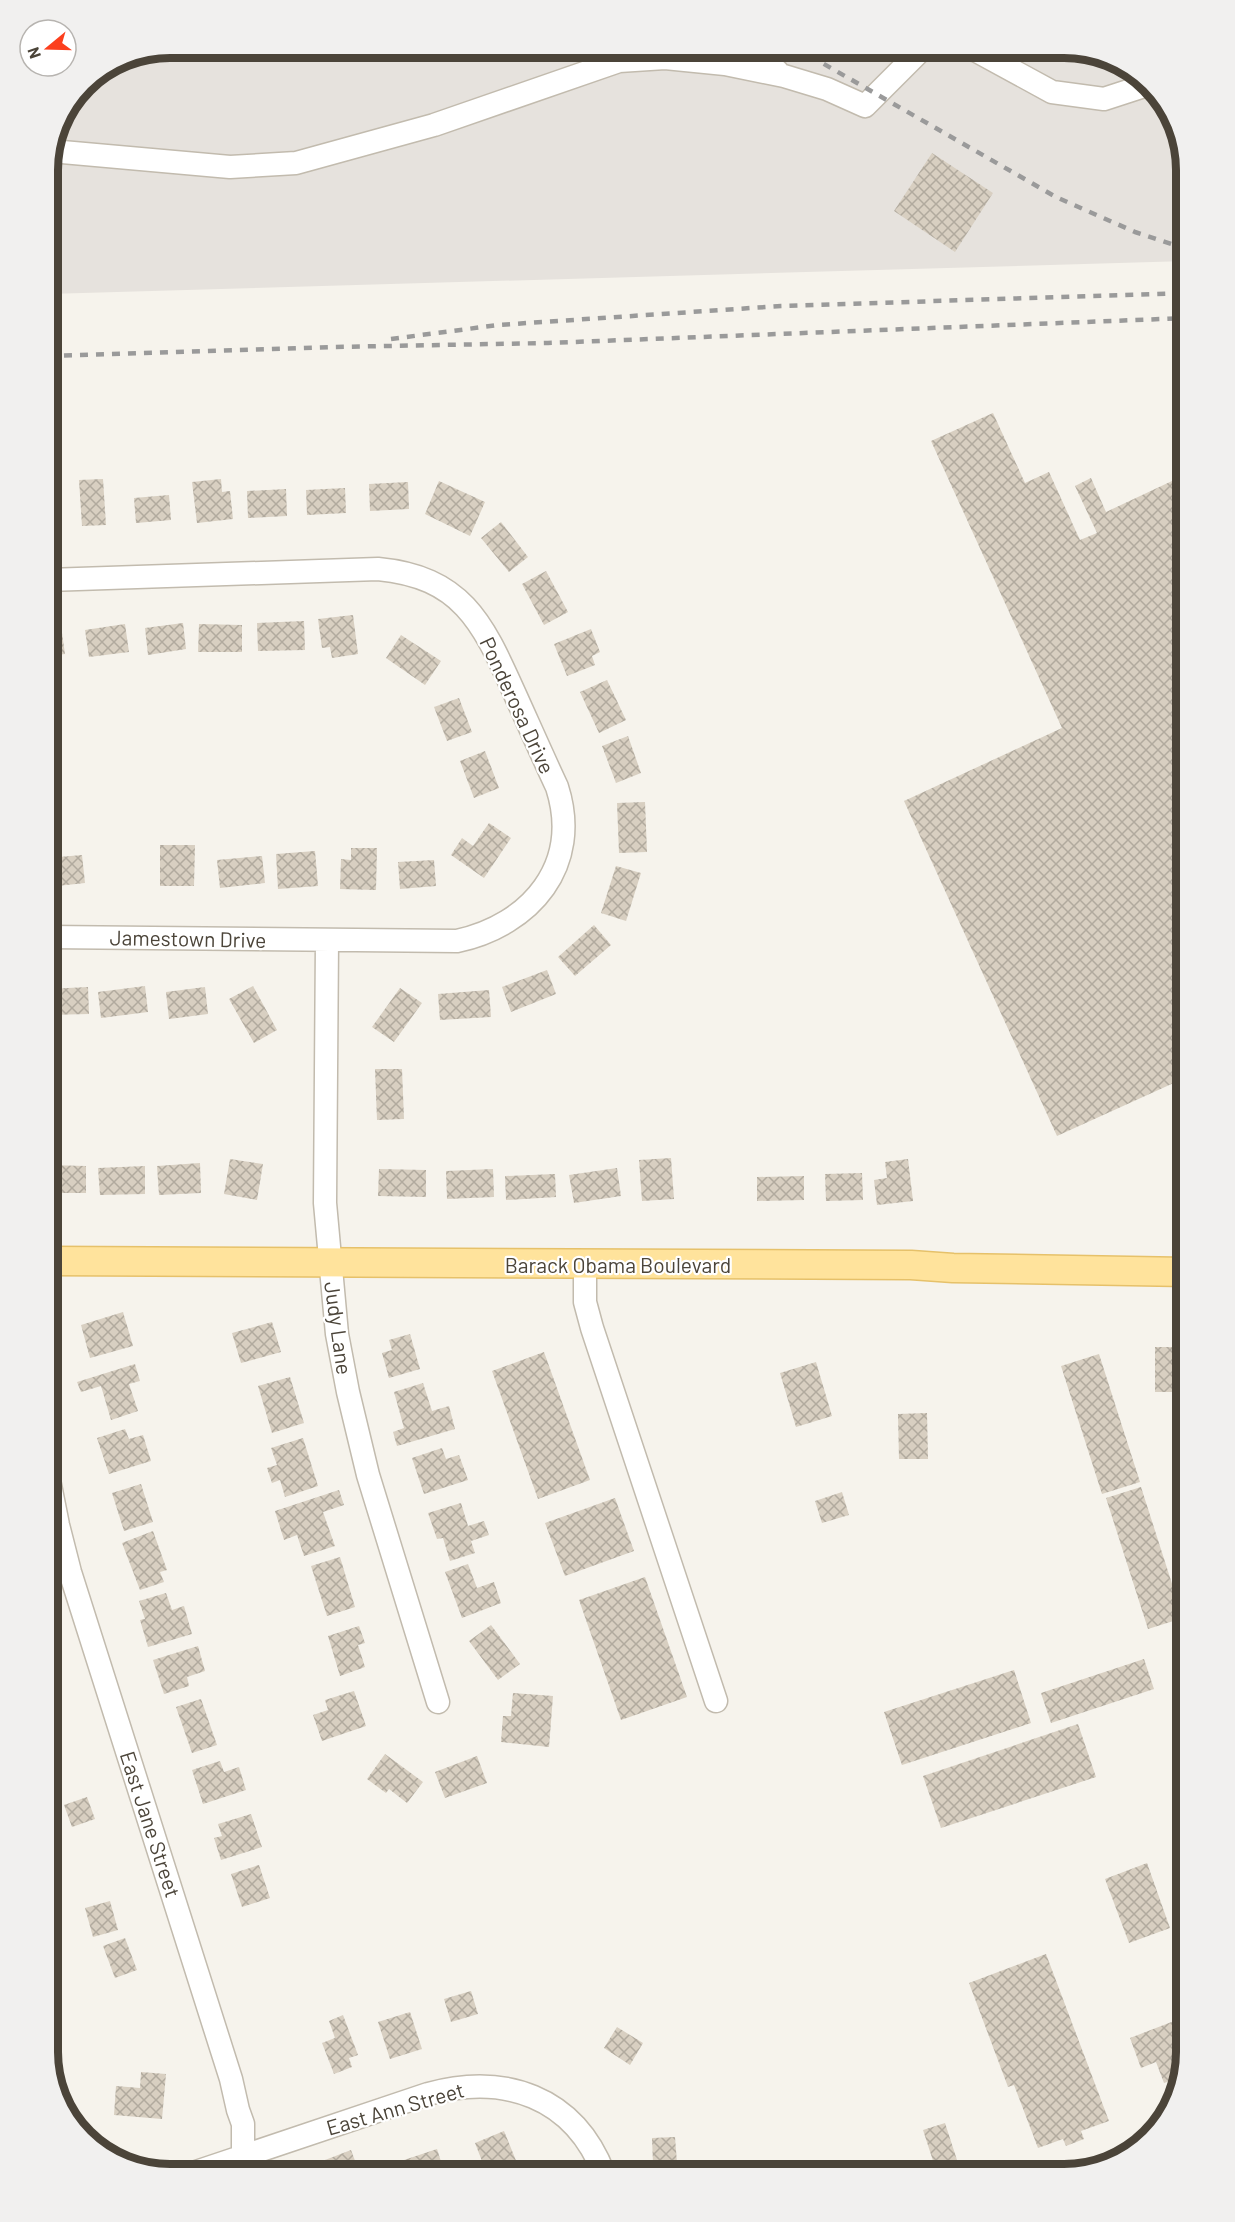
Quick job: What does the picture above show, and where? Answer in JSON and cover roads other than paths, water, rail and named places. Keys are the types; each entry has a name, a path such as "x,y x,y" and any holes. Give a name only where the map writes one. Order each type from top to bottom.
{"main road":[{"name":"Barack Obama Boulevard","path":"58,1261 911,1265 953,1268 1176,1272"}],"street":[{"path":"60,152 230,167 296,163 434,126 619,61 675,59 725,64 783,76 827,89 865,106 912,59"},
{"path":"759,59 783,76"},
{"path":"991,59 1052,92 1104,99 1140,88"},
{"name":"Ponderosa Drive","path":"59,580 378,569 395,571 437,585 454,596 478,620 493,646 562,802 563,824 560,853 552,875 540,893 510,921 472,938 457,941 327,940"},
{"name":"Jamestown Drive","path":"59,937 327,940"},
{"name":"Judy Lane","path":"327,940 325,1203 337,1334 368,1475 438,1702"},
{"path":"585,1264 585,1302 591,1328 716,1701"},
{"name":"East Jane Street","path":"58,1526 70,1572 231,2079 243,2124 244,2163"},
{"name":"East Ann Street","path":"249,2163 428,2094 467,2085 506,2088 523,2093 560,2111 585,2139 598,2163"}],"railway":[{"path":"815,59 1056,197 1135,232 1176,245"},
{"path":"391,339 498,325 781,306 1176,293"},
{"path":"59,356 548,343 1176,318"}]}
